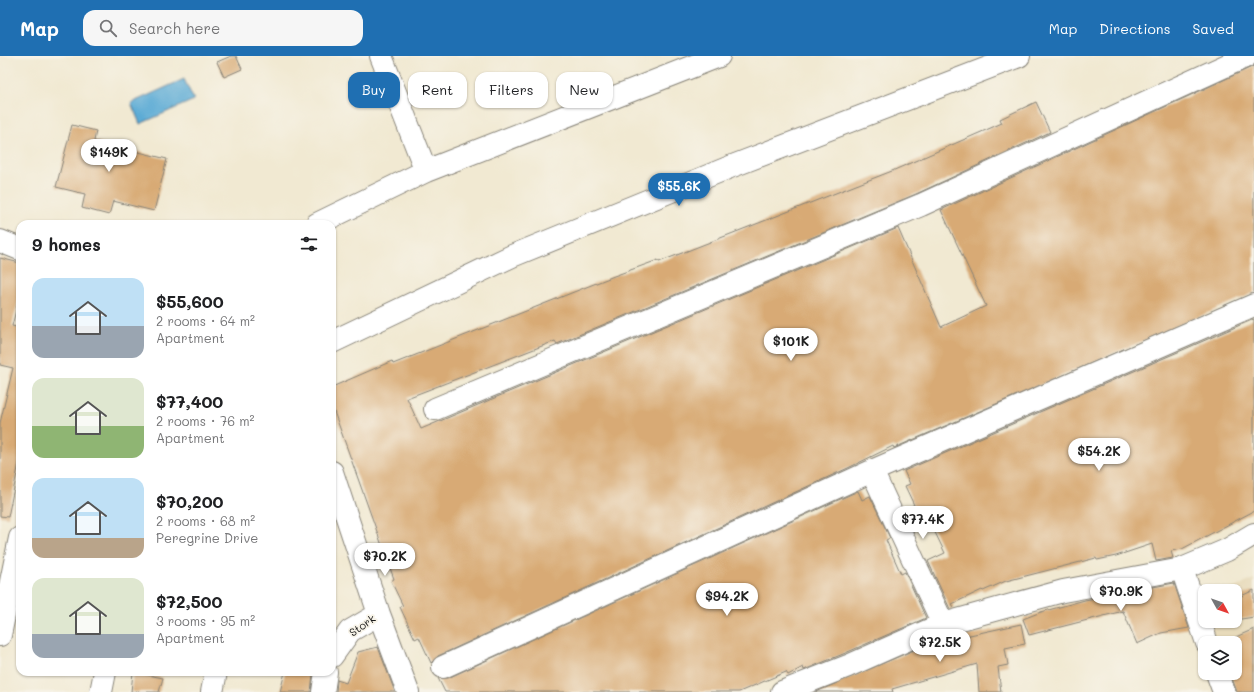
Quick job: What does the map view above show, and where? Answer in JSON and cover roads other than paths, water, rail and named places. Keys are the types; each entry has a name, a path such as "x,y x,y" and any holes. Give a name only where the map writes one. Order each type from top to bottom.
{"street":[{"path":"325,220 426,171 719,56"},
{"path":"336,340 512,256 730,167 1019,56"},
{"path":"435,409 920,205 1247,56"},
{"path":"387,58 426,171"},
{"path":"0,241 16,247"},
{"path":"444,667 872,471 1254,305"},
{"path":"872,471 943,624"},
{"path":"336,484 379,614 408,692"},
{"path":"782,692 848,666 943,624 1063,591 1182,569 1227,550 1254,534"},
{"path":"0,635 16,557"},
{"path":"1182,569 1205,636"},
{"name":"Stork","path":"336,650 350,631 379,614"},
{"path":"101,692 103,676"},
{"path":"212,692 215,676"},
{"path":"323,692 325,676"},
{"path":"1220,680 1224,692"}],"water":[{"path":"184,79 194,100 140,124 131,103"}]}
